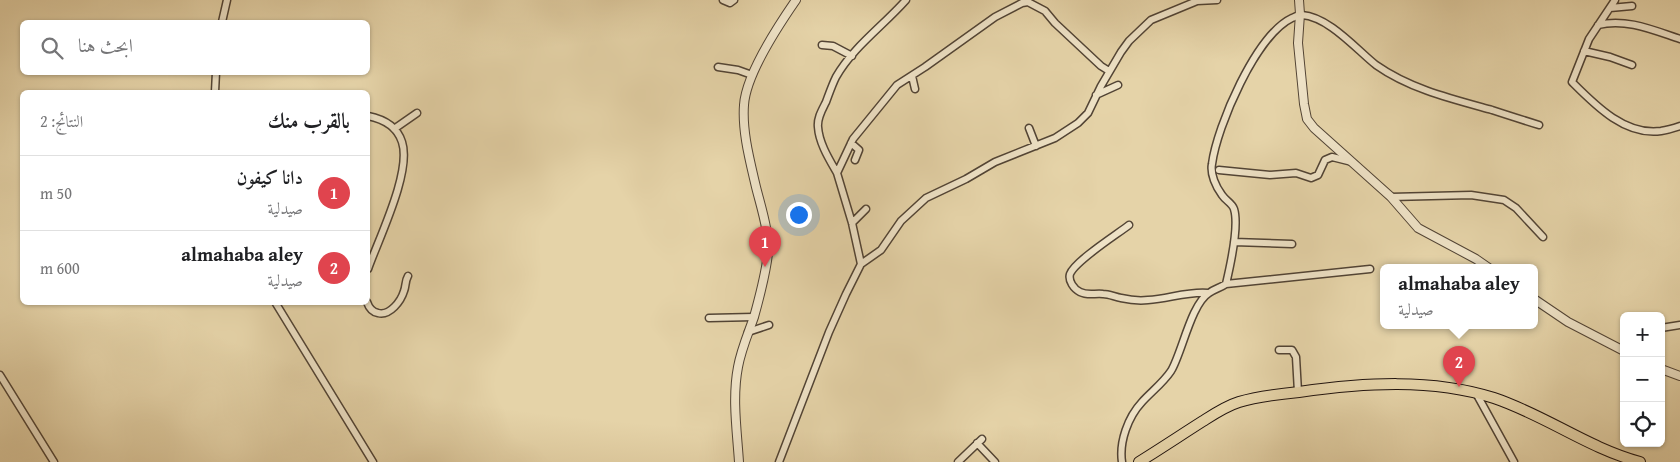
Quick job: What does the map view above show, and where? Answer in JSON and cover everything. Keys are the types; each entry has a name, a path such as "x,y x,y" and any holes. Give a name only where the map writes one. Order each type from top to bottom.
{"main road":[{"path":"1139,462 1216,414 1239,402 1260,397 1366,385 1437,387 1476,393 1496,399 1605,449 1640,462"}],"street":[{"path":"222,20 227,0"},
{"path":"723,0 730,3 734,0"},
{"path":"739,462 736,375 754,317 767,262 768,245 765,221 745,134 744,104 752,75 796,0"},
{"path":"861,264 852,223 837,173 821,141 818,125 819,117 836,77 852,56 906,0"},
{"path":"779,462 829,332 861,264 881,250 901,221 926,198 966,179 995,162 1055,138 1078,123 1088,113 1109,71 1130,41 1151,20 1197,1 1217,0"},
{"path":"1299,0 1298,43 1307,119 1314,128 1391,197 1418,228 1482,264"},
{"path":"1615,0 1589,38 1572,82 1602,110 1620,123 1640,129 1660,131 1680,126"},
{"path":"837,173 852,143 897,85 995,17 1017,5 1029,1 1045,11 1055,23 1101,66 1109,71"},
{"path":"1610,8 1632,6"},
{"path":"1226,284 1234,242 1235,212 1233,205 1222,196 1212,174 1214,152 1233,100 1260,48 1278,26 1300,14 1316,18 1327,25 1376,64 1397,78 1455,100 1538,125"},
{"path":"1598,25 1608,23 1638,25 1680,39"},
{"path":"822,45 833,46 852,56"},
{"path":"1584,51 1610,57 1632,65"},
{"path":"718,68 738,70 752,75"},
{"path":"214,90 216,75"},
{"path":"912,76 915,89"},
{"path":"1096,95 1118,85"},
{"path":"394,128 417,113"},
{"path":"370,116 384,120 398,132 403,142 404,152 404,162 394,199 370,264"},
{"path":"1029,128 1036,146"},
{"path":"852,143 859,150 855,160"},
{"path":"1219,170 1270,175 1296,173 1311,178 1318,175 1325,160 1332,157 1352,162"},
{"path":"1391,197 1471,195 1504,200 1516,208 1543,237"},
{"path":"852,223 866,209"},
{"path":"1129,225 1087,255 1070,273 1070,282 1080,292 1103,294 1122,299 1161,299 1198,292 1208,293 1226,284 1370,269"},
{"path":"1234,242 1292,244"},
{"path":"368,305 371,310 376,313 382,314 387,312 399,301 408,276"},
{"path":"1122,462 1120,451 1133,414 1172,370 1194,315 1208,293"},
{"path":"1538,302 1568,322 1620,350"},
{"path":"277,305 373,462"},
{"path":"710,318 754,317"},
{"path":"748,332 769,325"},
{"path":"1665,327 1680,325"},
{"path":"1279,350 1292,350 1296,357 1298,392"},
{"path":"1665,370 1680,376"},
{"path":"0,374 54,462"},
{"path":"1476,393 1514,462"},
{"path":"958,462 979,441 995,462"}],"place":[{"name":"دانا كيفون","path":"765,267"},
{"name":"almahaba aley","path":"1459,387"}]}
